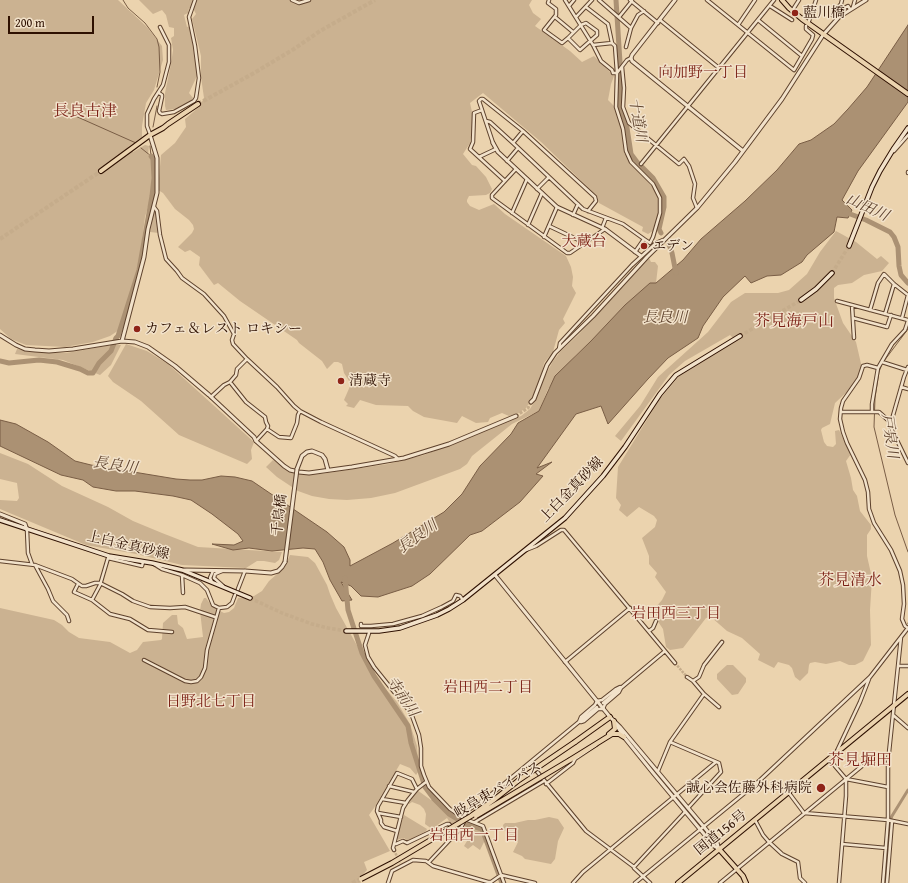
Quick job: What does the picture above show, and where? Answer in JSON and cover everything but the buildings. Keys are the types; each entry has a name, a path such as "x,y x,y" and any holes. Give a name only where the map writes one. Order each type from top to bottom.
{"main road":[{"path":"782,0 792,11 823,35 908,94"},
{"path":"101,171 150,135 198,104"},
{"path":"849,246 872,188 886,160 908,128"},
{"path":"801,300 816,289 832,274"},
{"name":"上白金真砂線","path":"347,631 380,631 405,626 437,615 450,609 463,600 565,518 603,476 625,448 660,394 676,375 740,336"},
{"name":"上白金真砂線","path":"0,520 109,556 152,563 182,570 250,598"},
{"name":"国道156号","path":"678,883 908,694"},
{"name":"岐阜東バイパス","path":"607,737 572,762 389,868 361,880 471,816 519,780 610,717"},
{"path":"607,737 615,729 614,721"},
{"path":"607,737 617,734 624,737"},
{"path":"719,849 746,883"}],"street":[{"path":"159,93 162,97 159,111 162,114 174,112 194,101 196,98 199,78 195,46 189,17 195,0"},
{"path":"292,0 299,3 309,0"},
{"path":"549,0 548,3 556,9 555,17 544,30 562,43 581,25 586,23 597,31 597,35 589,40 580,50 568,38"},
{"path":"565,0 593,45 601,61 612,70 613,73 618,73"},
{"path":"569,6 574,0"},
{"path":"576,17 592,0"},
{"path":"599,0 631,28"},
{"path":"619,17 631,0 719,68"},
{"path":"618,73 675,0"},
{"path":"707,0 747,34 794,70 812,39 813,35 806,30 806,26"},
{"path":"738,26 755,0"},
{"path":"641,164 774,0"},
{"path":"792,11 799,0"},
{"path":"810,21 816,0"},
{"path":"842,0 841,4 832,15 848,6 852,7"},
{"path":"852,7 856,0"},
{"path":"531,402 534,399 547,365 559,349 697,208 720,181 782,99 823,35 839,17 864,0"},
{"path":"770,6 792,20"},
{"path":"486,121 490,122 583,209 623,224 650,243 660,213 660,198 653,184 628,156 623,129 616,107 618,73 616,46 612,43 608,24 586,7"},
{"path":"626,47 631,28 638,15 644,11"},
{"path":"555,17 573,32"},
{"path":"758,20 802,56"},
{"path":"122,341 144,257 158,188 157,158 148,126 148,114 166,78 170,53 169,45 160,27"},
{"path":"593,45 612,43"},
{"path":"631,58 632,61 742,151"},
{"path":"622,68 624,88 623,107 625,116 631,126 678,164 684,159 689,166 696,184 693,198 697,208"},
{"path":"588,211 596,201 595,197 523,131 482,99 478,101 493,143 496,149 507,161 557,207 604,229 641,256"},
{"path":"482,110 474,113 473,142 470,149 505,181"},
{"path":"513,143 523,131"},
{"path":"886,160 908,135"},
{"path":"507,161 518,148"},
{"path":"479,157 496,149"},
{"path":"516,169 492,195 492,198 567,253 570,253 604,229 606,218"},
{"path":"537,189 549,177"},
{"path":"512,213 527,179"},
{"path":"528,225 542,193"},
{"path":"573,215 578,204"},
{"path":"154,207 157,211 160,235 166,259 178,271 182,278 204,294 224,316 234,334 232,340 233,344 247,359 300,411 395,456 398,459"},
{"path":"544,237 557,207"},
{"path":"549,226 585,243"},
{"path":"635,252 644,239"},
{"path":"559,349 560,343 641,256 656,243 666,239"},
{"path":"870,310 878,283 884,274 908,295 902,318"},
{"path":"885,314 894,284"},
{"path":"837,301 908,320 907,331 892,344 878,368 872,404 874,412"},
{"path":"852,305 854,338"},
{"path":"853,318 888,327 891,315"},
{"path":"0,335 16,345 26,349 49,351 73,349 122,341 135,342 148,347 175,366 211,397 254,437 256,441 290,470 310,473 398,459 449,444 516,416"},
{"path":"211,397 224,385 230,382 236,375 237,369 247,359"},
{"path":"882,362 907,368 890,422 891,430 908,463"},
{"path":"635,883 758,782 870,677 908,628 905,626 902,619 904,604 903,585 900,571 891,550 874,523 865,480 847,443 843,432 840,412 843,400 859,378 864,366 867,365 878,368"},
{"path":"230,382 246,402 265,417 268,426 267,429 256,441"},
{"path":"902,387 908,389"},
{"path":"267,429 279,436 291,438 300,411"},
{"path":"840,412 879,412 890,422"},
{"name":"千鳥橋","path":"245,571 271,573 278,571 285,562 297,469 302,456 307,452 317,452 325,459 328,470"},
{"path":"0,514 25,524 27,530 28,553 33,565 48,589 53,601 67,615 69,621"},
{"path":"524,551 536,546 561,530 564,530 675,663"},
{"path":"92,600 100,583 108,558 142,566 143,562"},
{"path":"0,561 33,565 72,579 78,584 86,586 100,583 132,601 150,607 185,607 215,617"},
{"path":"152,563 162,569 200,582 207,590 213,605 218,608 227,608 232,603 235,594"},
{"path":"182,570 245,571 238,589"},
{"path":"212,582 210,578 213,570"},
{"path":"222,571 215,574 214,578 223,586"},
{"path":"182,575 183,592"},
{"path":"495,575 603,709 658,771 704,827 717,843 719,849"},
{"path":"78,584 74,592 92,600 110,614 130,619 144,629 172,632"},
{"path":"361,624 361,626 370,628 412,621 452,602 456,595 460,596 463,600"},
{"path":"144,660 185,681 196,681 201,677 205,668 207,650 218,608"},
{"path":"565,662 630,608"},
{"path":"649,631 653,628 656,621"},
{"path":"369,634 365,645 368,657 374,667 411,713 416,724 421,748 421,766 425,783 450,809 466,819 482,826 500,876 504,883"},
{"path":"883,883 888,820 888,762 901,636"},
{"path":"693,681 699,677 704,665 722,642"},
{"path":"603,703 665,651"},
{"path":"898,666 908,666"},
{"path":"687,677 719,707"},
{"path":"835,754 860,702 870,677"},
{"path":"578,723 581,717 595,706 597,701 602,700 621,687"},
{"path":"603,709 604,705 619,692 621,687"},
{"path":"658,771 670,742 704,694"},
{"path":"429,862 461,828 466,819 465,815 467,811 488,797 597,707"},
{"path":"578,723 584,721 599,709 603,709"},
{"path":"893,715 908,728"},
{"path":"614,721 624,737 685,812 714,846 719,849"},
{"path":"670,742 719,763 721,772 688,808"},
{"path":"829,758 846,779 888,787"},
{"path":"546,784 572,762"},
{"path":"573,883 583,872 716,762"},
{"path":"530,763 586,831 634,867 685,812"},
{"path":"720,883 862,766"},
{"path":"397,831 384,828 377,808 397,773 412,780 417,789"},
{"path":"839,883 846,779"},
{"path":"474,823 544,780"},
{"path":"394,850 392,848 406,803 414,792 425,783"},
{"path":"389,786 414,792"},
{"path":"789,793 804,813 888,820 908,824"},
{"path":"382,799 406,803"},
{"path":"378,812 401,817"},
{"path":"755,820 763,835 769,842 782,854 798,862 800,878 805,883"},
{"path":"887,883 892,821"},
{"path":"394,844 403,841 407,843 447,824 449,824 456,833"},
{"path":"842,844 886,848"},
{"path":"885,854 890,855"},
{"path":"388,883 392,871 401,864 413,860 429,862 433,866 488,882 491,882 500,876 535,883"},
{"path":"634,868 650,883"}],"shaded area":[{"path":"0,0 118,0 147,27 162,46 163,60 154,90 146,103 142,126 142,137 128,147 133,152 145,145 149,146 148,155 151,160 153,178 151,196 145,217 139,264 119,330 110,336 93,342 65,347 26,345 11,339 0,329"},
{"path":"139,0 532,0 529,5 533,13 541,19 535,26 570,51 582,62 594,56 614,76 608,100 616,108 625,129 624,153 658,194 661,208 656,229 648,234 642,231 643,227 599,203 597,196 541,142 483,93 470,103 474,121 470,143 463,154 472,165 476,166 486,177 492,189 490,193 486,195 469,196 467,202 470,206 479,210 494,204 505,214 566,256 571,267 573,277 572,286 576,293 563,319 565,323 559,330 553,352 544,363 541,378 526,408 517,414 509,416 502,413 490,418 488,422 476,423 462,416 457,423 424,417 413,411 408,406 376,405 360,400 354,408 346,406 348,404 344,400 351,384 344,373 342,364 334,362 327,369 322,361 297,340 240,301 218,283 214,285 199,265 200,257 190,250 185,252 178,247 192,233 194,229 193,225 175,209 163,193 158,190 161,155 175,143 186,127 185,119 199,107 204,98 201,77 201,56 192,19 196,14 193,8 189,8 188,13 184,15 187,27 190,26 197,76 189,93 193,98 190,102 176,109 166,110 165,93 173,50 171,38 174,36 174,28 169,27 166,15 162,10 153,14"},
{"path":"154,211 158,217 159,233 150,232"},
{"path":"836,231 856,242 877,259 881,256 889,263 882,271 864,275 852,283 838,285 834,288 834,298 843,323 856,342 862,368 859,378 835,403 830,424 821,430 824,442 827,446 833,447 836,444 835,431 839,430 851,454 846,461 860,511 871,525 871,529 867,535 867,556 872,578 870,610 871,645 863,661 855,665 849,665 840,661 826,664 815,662 810,663 808,673 800,681 795,677 792,668 789,665 778,662 774,668 758,660 760,654 742,638 727,631 711,617 706,618 683,648 670,650 666,647 663,629 657,620 655,608 662,600 666,592 655,577 657,573 649,564 649,556 642,538 655,527 657,520 654,516 639,507 627,517 619,510 621,505 616,498 618,467 659,400 680,375 734,339 730,335 685,361 669,375 621,441 615,436 640,406 658,377 708,332 731,302 745,293 778,293 789,290 807,274 820,252"},
{"path":"649,258 651,262 655,262 658,266 656,283 576,355 548,389 539,411 512,424 472,456 467,464 460,469 395,493 371,498 347,500 312,496 298,491 277,477 266,467 273,460 289,471 305,475 388,464 424,455 521,416 530,409 553,361 561,351 578,335"},
{"path":"126,344 147,351 168,364 254,442 251,450 252,459 247,464 179,435 141,401 113,382 108,376"},
{"path":"112,345 121,345 111,365 100,375 63,360 15,354 17,349 50,353 66,353"},
{"path":"0,453 28,464 62,486 108,507 133,521 198,547 282,552 279,560 275,563 257,561 246,568 182,565 136,554 86,545 0,509 0,500 17,501 19,498 17,483 0,479"},
{"path":"290,555 308,557 315,563 327,585 336,608 373,674 397,702 410,724 417,746 419,771 416,775 410,768 400,764 369,815 390,851 364,862 367,870 359,879 361,883 0,883 0,608 54,620 79,638 110,642 130,653 137,650 143,642 161,640 163,623 172,615 177,615 178,624 183,628 187,639 203,637 200,611 204,598 206,598 211,605 218,610 224,613 229,612 234,608 238,598 254,596 262,591 269,581 284,568"},
{"path":"727,665 733,665 746,678 746,682 738,694 732,695 717,679 717,674"},
{"path":"417,790 431,800 433,799 449,815 460,821 452,826 447,818 432,829 425,824 426,814 424,809 420,805 412,802 409,804 407,803"},
{"path":"404,815 427,829 426,831 408,841 404,838 396,840"},
{"path":"549,817 558,819 564,828 558,841 555,859 551,864 525,859 513,852 518,842 504,830 503,825 505,823 515,823"},
{"path":"475,828 482,832 485,840 480,850 473,845 468,849 464,846"}],"water":[{"name":"長良川","path":"908,25 908,102 858,171 842,200 852,210 848,218 837,217 834,232 807,255 802,262 781,275 767,276 751,283 745,276 723,297 703,326 698,338 668,358 608,424 601,406 576,414 537,468 552,462 536,474 543,476 520,502 482,531 470,535 430,574 412,586 378,597 361,596 351,586 341,582 352,600 342,601 315,549 303,548 272,551 249,548 233,550 212,544 234,545 243,541 238,534 191,500 173,496 135,491 116,491 93,487 83,480 61,475 0,446 0,420 16,424 48,442 75,461 91,465 176,479 202,480 221,476 235,477 252,481 327,532 344,547 350,560 350,566 393,543 444,512 462,494 480,466 511,434 518,423 539,411 555,376 625,305 650,283 656,283 683,260 701,239 745,201 777,170 799,144 811,140 834,124 867,87"}],"waterway":[{"path":"123,0 128,8 145,23 157,39 159,47 160,72 157,87"},
{"name":"十道川","path":"616,0 621,78 620,108 627,128 631,154 653,178 664,197 664,207 659,229 661,233"},
{"path":"153,127 157,106"},
{"path":"64,111 136,143"},
{"path":"150,146 151,156"},
{"path":"141,148 151,156"},
{"path":"0,361 9,363 39,360 57,362 88,373 93,373 99,363 111,351 118,336 139,270 154,178 153,159 151,156"},
{"name":"山田川","path":"845,212 866,220 890,232 898,247 901,275 908,283"},
{"name":"十道川","path":"669,244 676,273"},
{"name":"戸泉川","path":"884,361 908,329"},
{"name":"戸泉川","path":"882,364 879,372 875,398 874,427 895,515 908,552"},
{"name":"寺前川","path":"345,578 348,610 362,653 374,676 408,726 411,743 425,787 434,799 449,814 461,821"},
{"path":"885,883 889,823 908,790"},
{"name":"寺前川","path":"466,824 482,829 502,883"}],"tunnel":[{"path":"198,104 254,73 294,49 320,31 375,0"},
{"path":"0,239 101,171"},
{"path":"832,273 849,246"},
{"path":"740,336 801,300"},
{"path":"516,416 528,408 531,402"},
{"path":"250,598 282,613 312,624 346,631"},
{"path":"675,663 687,677"},
{"path":"394,850 400,863"},
{"path":"352,883 361,879"}],"place":[{"name":"藍川橋","path":"795,13"},
{"name":"エデン","path":"644,246"},
{"name":"カフェ＆レスト ロキシー","path":"137,329"},
{"name":"清蔵寺","path":"341,381"},
{"name":"誠心会佐藤外科病院","path":"821,788"}],"district":[{"name":"向加野一丁目","path":"703,73"},
{"name":"長良古津","path":"85,112"},
{"name":"大蔵台","path":"584,242"},
{"name":"芥見海戸山","path":"794,322"},
{"name":"芥見清水","path":"850,581"},
{"name":"岩田西三丁目","path":"676,614"},
{"name":"岩田西二丁目","path":"488,688"},
{"name":"日野北七丁目","path":"211,702"},
{"name":"芥見堀田","path":"860,761"},
{"name":"岩田西一丁目","path":"474,836"}]}
